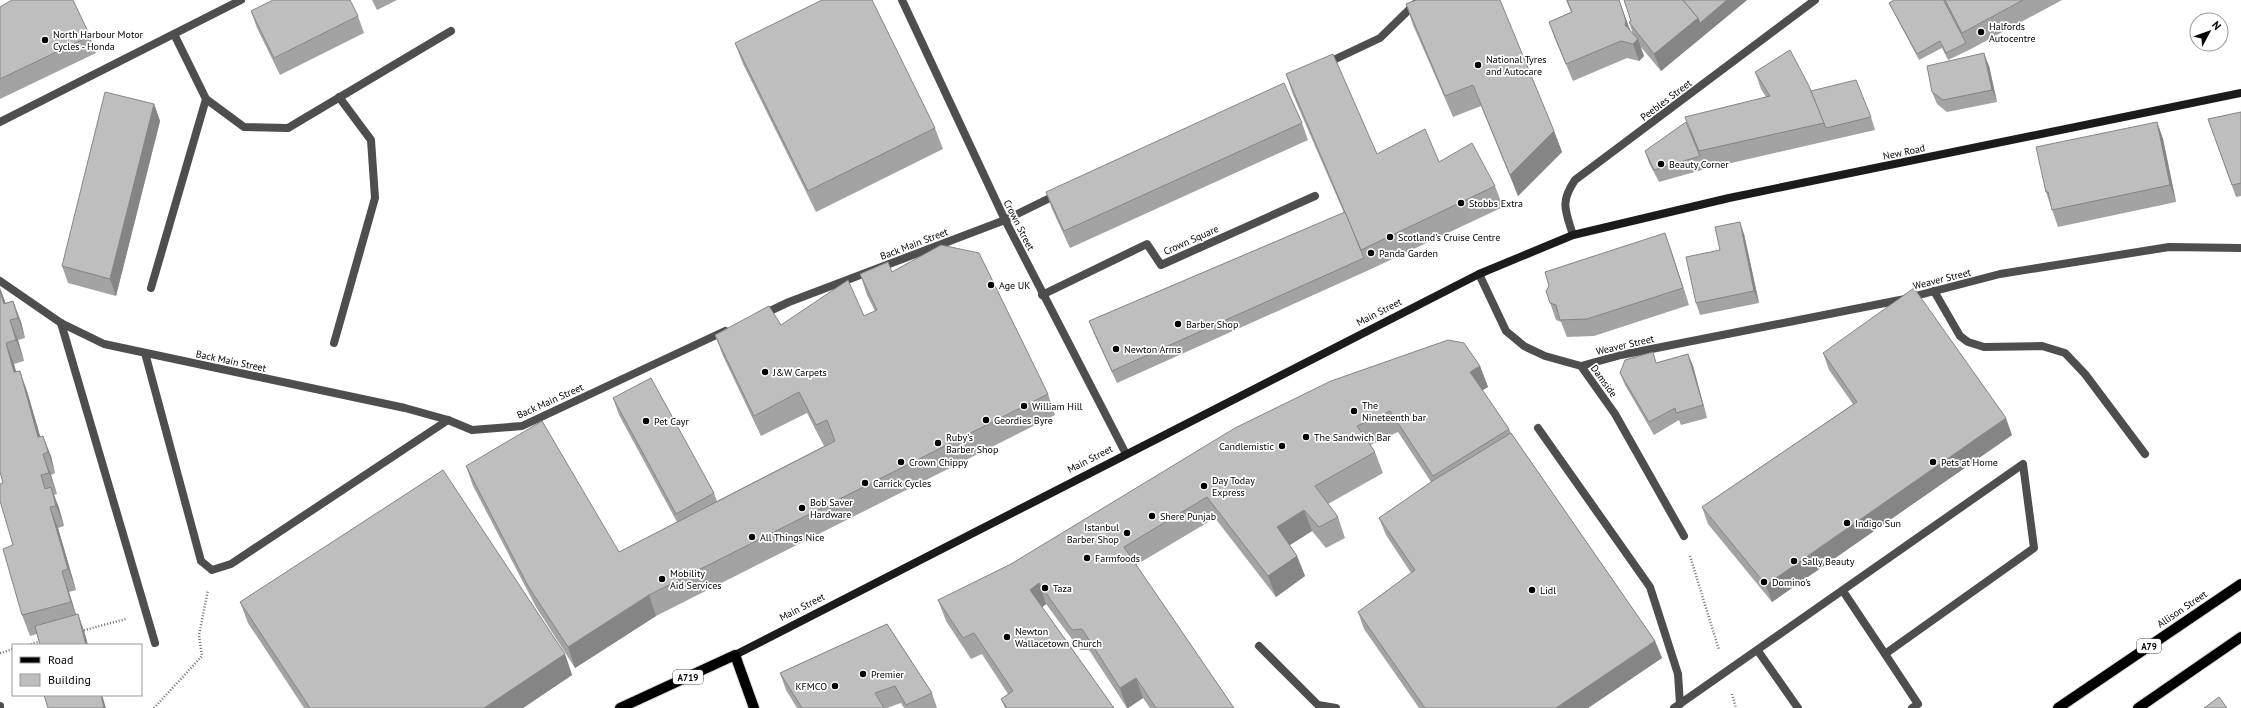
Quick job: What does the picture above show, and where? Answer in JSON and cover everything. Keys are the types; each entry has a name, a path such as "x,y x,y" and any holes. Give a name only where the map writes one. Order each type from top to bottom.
{"main road":[{"name":"Allison Street","path":"2058,708 2241,584"},
{"path":"2138,708 2241,637"},
{"name":"Main Street","path":"620,708 735,655"},
{"path":"735,655 754,708"},
{"path":"640,698 645,708"}],"street":[{"path":"0,122 241,0"},
{"name":"Crown Street","path":"902,0 1005,220 1042,295 1126,454"},
{"path":"1317,68 1380,38 1419,0"},
{"name":"Peebles Street","path":"1573,235 1566,213 1565,195 1575,180 1815,0"},
{"path":"174,34 206,99 244,127 288,128 451,31"},
{"name":"New Road","path":"1573,235 1729,198 2241,93"},
{"path":"334,343 375,198 371,140 338,97"},
{"path":"151,288 206,99"},
{"name":"Back Main Street","path":"753,318 789,302 1005,220 1068,189"},
{"name":"Crown Square","path":"1042,295 1147,244 1161,265 1315,196"},
{"name":"Main Street","path":"735,655 1479,274 1573,235"},
{"name":"Weaver Street","path":"1581,366 1621,355 1893,302 2000,274 2169,247 2241,248"},
{"name":"Damside","path":"1479,274 1506,331 1524,346 1545,356 1581,366 1615,414 1684,536"},
{"name":"Back Main Street","path":"0,281 60,323 104,344 405,408 448,420 472,430 522,426 732,329"},
{"path":"1934,291 1960,336 1968,342 1984,347 2042,346 2065,353 2084,374 2145,454"},
{"path":"60,323 155,643"},
{"path":"145,353 201,561 212,570 232,564 448,420"},
{"path":"1538,428 1650,587 1678,674 1677,706"},
{"path":"1677,706 1758,651 2023,464 2034,548 1884,654"},
{"path":"1843,591 1918,704 1912,708"},
{"path":"1259,646 1318,705 1336,708"},
{"path":"1758,651 1798,708"}],"path":[{"path":"1684,536 1736,708"},
{"path":"154,708 202,656 199,635 212,570"},
{"path":"80,631 146,613"},
{"path":"32,644 43,641"},
{"path":"0,653 12,649"}],"building":[{"name":"North Harbour Motor Cycles - Honda","path":"12,0 73,0 90,36 0,79 0,7"},
{"path":"273,0 350,0 358,16 274,58 251,11"},
{"path":"822,0 872,0 935,128 808,191 735,43"},
{"name":"National Tyres and Autocare","path":"1416,0 1500,0 1554,131 1510,175 1473,85 1445,96 1406,4"},
{"path":"1567,0 1619,0 1626,21 1625,25 1638,39 1633,44 1621,41 1566,64 1549,22 1572,12"},
{"path":"1624,0 1683,0 1698,18 1654,54 1629,22 1631,21"},
{"path":"1683,0 1727,0 1700,23 1698,18"},
{"path":"1894,0 1944,0 1966,43 1946,53 1940,41 1917,54 1889,3"},
{"path":"1945,0 2023,0 1962,33"},
{"path":"1790,50 1809,86 1824,123 1699,151 1685,117 1770,96 1755,72"},
{"path":"1984,53 1992,90 1943,100 1932,92 1927,66"},
{"path":"1333,54 1377,154 1425,129 1439,162 1472,143 1495,186 1361,250 1286,74"},
{"path":"1856,80 1871,117 1826,128 1811,91"},
{"path":"1284,83 1302,123 1064,231 1046,192"},
{"path":"105,92 154,104 110,279 62,266"},
{"path":"2241,112 2241,183 2232,185 2208,119"},
{"path":"1686,122 1700,156 1654,170 1645,151"},
{"path":"2157,122 2170,185 2052,210 2048,192 2046,192 2036,147"},
{"path":"1345,212 1364,258 1112,371 1089,321"},
{"path":"1740,222 1754,291 1696,303 1686,257 1720,250 1715,227"},
{"path":"1665,233 1683,288 1587,319 1560,320 1556,305 1550,303 1546,291 1549,286 1545,272"},
{"path":"941,245 979,253 1048,394 649,595 568,647 528,586 466,466 542,421 619,552 835,441 827,420 816,425 799,392 754,416 715,335 769,306 781,325 848,280 864,316 877,310 860,274 888,262 892,272"},
{"path":"1914,288 2006,418 1766,585 1702,507 1857,402 1823,353"},
{"path":"0,291 4,304 13,301 18,318 10,320 16,340 6,343 14,372 20,371 38,437 43,436 48,452 43,454 49,473 41,475 45,489 51,487 56,506 50,507 68,569 62,571 71,602 22,615 3,549 13,545 0,501 0,484 3,483 0,472"},
{"path":"1448,340 1464,343 1480,366 1470,372 1509,429 1433,476 1390,411 1357,426 1375,452 1315,486 1338,517 1319,527 1304,510 1277,527 1297,556 1268,576 1207,497 1124,547 1234,708 1156,708 1136,678 1120,688 1082,629 1072,630 1039,583 1030,590 1114,708 1007,708 1001,699 1013,691 974,633 963,638 938,600 1011,564 1235,428 1331,381"},
{"path":"1653,352 1656,363 1688,354 1703,405 1676,413 1675,408 1649,422 1620,373 1625,360"},
{"path":"651,378 714,493 676,514 613,398"},
{"name":"Lidl","path":"1511,433 1655,641 1556,708 1425,708 1358,612 1415,570 1379,518 1434,480"},
{"path":"443,470 565,654 484,708 310,708 240,602"},
{"path":"78,614 86,644 40,644 35,626"},
{"path":"887,624 932,693 906,705 895,686 875,693 884,708 802,708 780,673"},
{"path":"44,696 101,696 104,708 48,708"},
{"path":"2219,697 2227,708 2204,708"}],"place":[{"name":"Halfords Autocentre","path":"1981,32"},
{"name":"North Harbour Motor Cycles - Honda","path":"45,40"},
{"name":"National Tyres and Autocare","path":"1478,65"},
{"name":"Beauty Corner","path":"1661,164"},
{"name":"Stobbs Extra","path":"1461,203"},
{"name":"Scotland's Cruise Centre","path":"1390,237"},
{"name":"Panda Garden","path":"1371,253"},
{"name":"Age UK","path":"991,285"},
{"name":"Barber Shop","path":"1178,324"},
{"name":"Newton Arms","path":"1116,349"},
{"name":"J&W Carpets","path":"765,372"},
{"name":"William Hill","path":"1024,406"},
{"name":"The Nineteenth bar","path":"1354,411"},
{"name":"Geordies Byre","path":"986,420"},
{"name":"Pet Cayr","path":"646,421"},
{"name":"The Sandwich Bar","path":"1306,437"},
{"name":"Ruby's Barber Shop","path":"938,443"},
{"name":"Candlemistic","path":"1282,446"},
{"name":"Crown Chippy","path":"901,462"},
{"name":"Pets at Home","path":"1933,462"},
{"name":"Carrick Cycles","path":"865,483"},
{"name":"Day Today Express","path":"1204,486"},
{"name":"Bob Saver Hardware","path":"802,508"},
{"name":"Shere Punjab","path":"1152,516"},
{"name":"Indigo Sun","path":"1847,523"},
{"name":"Istanbul Barber Shop","path":"1127,533"},
{"name":"All Things Nice","path":"752,537"},
{"name":"Farmfoods","path":"1087,558"},
{"name":"Sally Beauty","path":"1794,561"},
{"name":"Mobility Aid Services","path":"662,579"},
{"name":"Domino's","path":"1764,582"},
{"name":"Taza","path":"1045,588"},
{"name":"Lidl","path":"1532,590"},
{"name":"Newton Wallacetown Church","path":"1007,637"},
{"name":"Premier","path":"863,674"},
{"name":"KFMCO","path":"835,686"}]}
